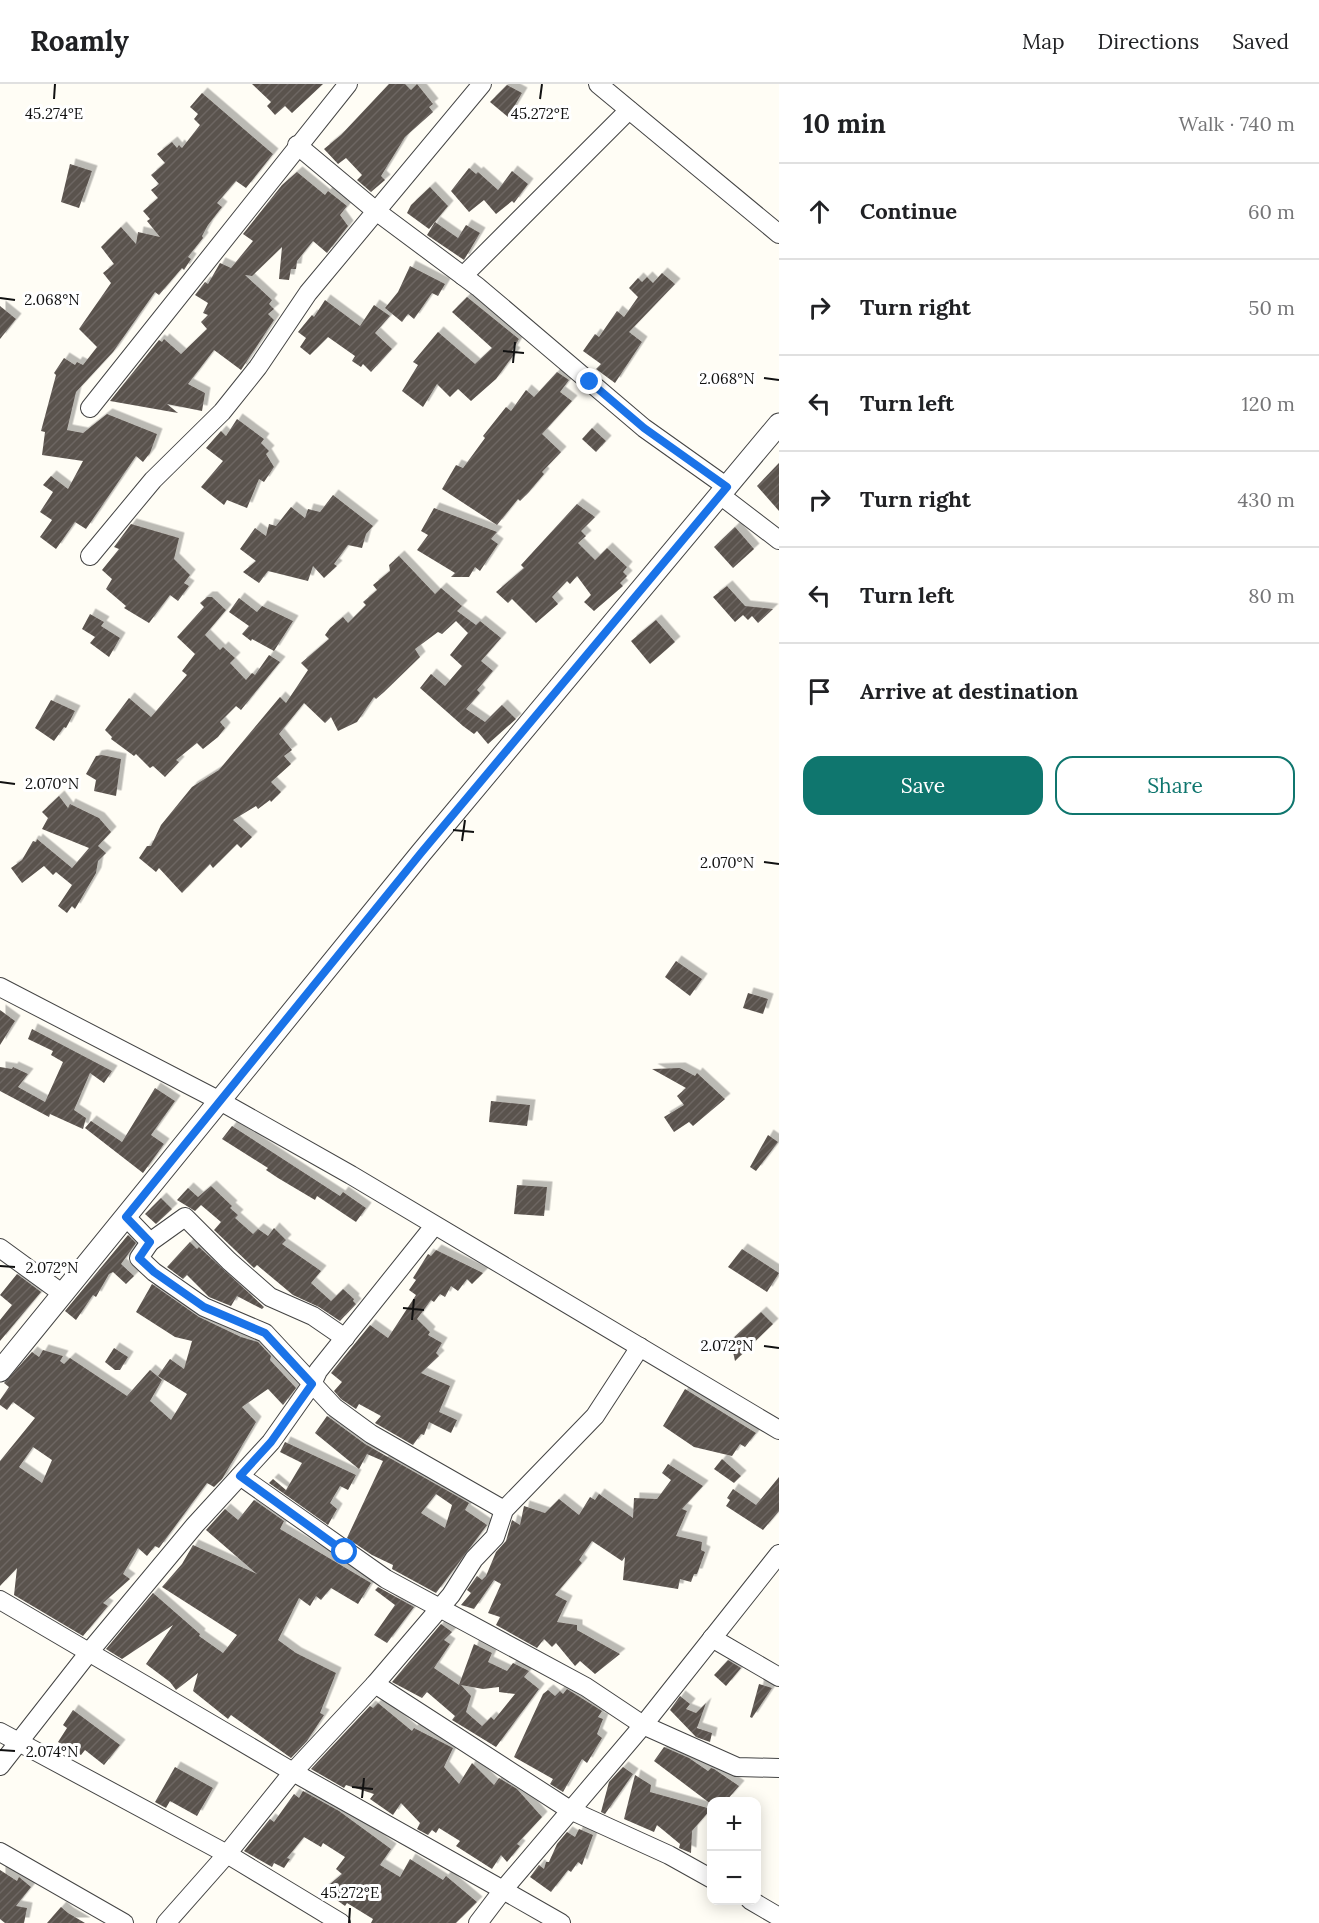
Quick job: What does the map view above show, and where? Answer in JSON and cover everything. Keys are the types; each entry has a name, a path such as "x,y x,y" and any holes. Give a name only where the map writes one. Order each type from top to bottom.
{"street":[{"path":"90,408 297,145 348,84"},
{"path":"90,556 153,480 222,412 258,367 308,292 482,84"},
{"path":"598,84 779,234"},
{"path":"463,276 629,110"},
{"path":"297,145 376,211 463,276 644,428 724,491 779,540"},
{"path":"1,1367 126,1217 421,853 779,424"},
{"path":"0,987 220,1101 779,1430"},
{"path":"126,1217 150,1242"},
{"path":"345,1338 313,1316 270,1297 229,1262 185,1217 150,1242 139,1258 154,1272 204,1307 265,1333 334,1407 371,1434 504,1509"},
{"path":"0,1766 20,1744 90,1651 195,1525 271,1442 312,1384 318,1371 434,1226"},
{"path":"0,1248 63,1294"},
{"path":"166,1923 227,1854 293,1772 375,1684 440,1608 474,1559 495,1537 504,1509 595,1416 640,1347"},
{"path":"240,1476 386,1579 586,1687 643,1725 737,1767 779,1767"},
{"path":"478,1923 502,1890 643,1725 779,1554"},
{"path":"0,1600 293,1772 561,1923"},
{"path":"712,1638 779,1677"},
{"path":"375,1684 570,1810 669,1855 707,1877"},
{"path":"0,1732 227,1854 341,1923"},
{"path":"0,1852 124,1923"},
{"path":"759,1905 779,1917"}],"building":[{"path":"252,84 323,84 292,113 285,106 275,115 267,106 271,102"},
{"path":"389,84 405,84 411,90 417,84 433,104 429,107 433,112 405,137 381,176 385,180 371,192 357,180 362,175 346,158 338,164 324,149 341,135"},
{"path":"507,85 522,93 508,117 490,102"},
{"path":"202,93 273,154 246,188 236,181 217,203 222,207 188,257 191,259 184,270 182,268 159,295 155,292 113,352 76,392 67,430 83,433 107,414 157,434 150,453 143,462 136,456 86,529 75,522 56,549 40,537 52,520 40,512 53,492 43,485 51,476 68,489 83,461 42,455 45,432 41,431 56,375 54,373 64,358 75,365 77,362 83,365 97,347 79,329 111,283 103,273 114,264 101,247 121,227 136,244 138,232 160,237 147,221 150,219 143,211 158,198 151,190 159,184 151,175 165,163 157,154 172,142 177,148 179,145 182,148 200,125 194,119 198,114 190,107"},
{"path":"70,164 92,171 79,208 61,202"},
{"path":"469,168 476,174 478,172 498,190 512,171 528,184 514,203 512,201 496,214 484,200 469,212 451,191"},
{"path":"297,172 325,195 328,191 347,206 340,215 348,226 327,253 313,241 297,261 296,269 291,269 289,280 279,279 282,247 252,276 245,275 272,300 269,304 274,309 268,314 274,320 241,370 214,350 188,384 205,393 202,411 167,404 178,413 110,401 159,340 162,342 164,339 181,354 207,329 201,322 208,315 203,313 208,303 195,295 205,282 208,284 220,263 231,268 253,241 243,234 282,185"},
{"path":"430,187 448,206 429,229 407,213 411,205"},
{"path":"435,222 458,238 466,225 480,233 464,260 427,235"},
{"path":"410,266 445,284 438,296 432,293 414,319 408,314 402,322 385,308 398,292"},
{"path":"662,273 675,284 629,332 642,342 615,383 596,369 601,364 583,351 595,334 599,337 617,311 624,317 638,297 629,288 638,278 642,282 647,277 653,283"},
{"path":"467,297 519,339 512,351 515,353 496,379 471,401 458,389 450,397 437,384 423,407 402,391 418,365 413,362 438,332 475,364 492,348 452,312"},
{"path":"325,300 360,326 374,305 390,316 375,333 392,349 371,372 363,364 361,367 352,361 355,356 328,337 310,355 300,347 306,338 298,332 312,315 314,317"},
{"path":"0,306 16,319 0,339"},
{"path":"557,372 569,380 560,392 572,401 542,434 561,452 542,472 544,474 529,492 520,501 518,499 497,525 442,489 456,465 463,468 485,438 483,436 506,407 511,411 526,390 534,397"},
{"path":"237,419 264,439 261,443 269,451 266,454 274,467 264,482 259,479 247,508 227,500 224,505 201,487 223,461 206,448 221,431 226,436"},
{"path":"592,428 606,441 596,452 582,439"},
{"path":"779,463 779,511 757,486"},
{"path":"333,495 373,526 366,534 362,548 348,545 334,564 337,566 324,578 313,566 308,581 268,571 259,583 243,572 256,561 240,549 255,528 266,536 269,524 276,526 291,507 305,518 308,509 320,512"},
{"path":"577,504 595,517 581,531 586,536 578,543 595,560 607,548 627,567 623,572 627,576 620,583 623,586 594,611 584,602 591,595 577,576 570,584 567,581 552,597 558,604 536,623 512,599 508,603 496,592 524,568 521,565"},
{"path":"434,508 497,532 491,539 498,544 480,571 475,567 469,577 451,577 455,573 417,550 428,535 421,531"},
{"path":"131,524 179,538 174,559 190,575 184,583 189,586 178,601 170,595 149,623 124,608 126,606 106,589 112,579 102,570 119,549 114,547"},
{"path":"735,527 754,549 733,568 714,547"},
{"path":"399,556 435,594 441,588 462,606 457,611 476,625 480,621 501,638 481,661 493,671 477,690 480,693 466,709 485,722 502,705 516,719 488,744 477,731 474,734 463,726 420,688 431,674 445,686 462,666 450,655 468,633 456,621 442,634 438,632 415,649 420,657 376,699 374,697 357,722 338,731 331,717 325,723 304,703 279,734 292,750 284,756 291,764 271,782 281,792 271,802 270,800 258,809 256,806 233,820 252,837 241,848 237,844 213,868 210,864 182,893 159,868 156,872 139,858 147,846 151,846 161,825 192,787 219,770 280,697 286,703 308,670 301,663 329,639 325,635 330,628 343,617 348,623 366,605 363,602 377,590 373,585 390,571 389,565"},
{"path":"727,586 745,606 773,609 758,623 752,616 748,620 743,615 735,622 713,597"},
{"path":"207,597 212,597 226,610 205,635 220,650 223,647 235,658 230,663 246,680 252,673 255,675 269,655 280,662 241,710 236,706 220,722 225,728 218,737 203,749 197,743 176,760 179,762 165,777 153,766 150,768 136,754 134,756 111,739 112,737 105,730 129,698 151,717 187,675 182,671 195,654 177,637 204,607 200,603"},
{"path":"239,598 257,612 262,606 293,621 274,651 252,639 251,641 242,634 249,626 229,612"},
{"path":"90,614 104,622 101,626 120,638 109,657 90,643 95,637 82,629"},
{"path":"656,620 675,642 650,664 631,641"},
{"path":"51,700 75,711 66,728 64,727 54,741 35,728"},
{"path":"96,756 121,759 116,796 94,791 96,780 86,774"},
{"path":"59,796 68,808 70,804 99,818 111,832 98,846 106,853 98,861 96,873 75,909 72,906 67,913 58,906 72,885 56,872 53,875 44,866 22,883 11,868 22,860 33,841 36,842 37,839 72,868 89,848 42,829 48,818 42,812"},
{"path":"676,961 702,979 690,996 665,977"},
{"path":"748,993 768,999 763,1014 743,1008"},
{"path":"0,1010 15,1021 0,1045"},
{"path":"32,1029 112,1071 104,1083 90,1073 74,1110 86,1118 83,1129 50,1114 49,1117 0,1091 0,1067 12,1069 13,1067 28,1074 18,1087 45,1102 63,1062 51,1055 53,1051 28,1039"},
{"path":"680,1068 695,1076 697,1073 725,1099 693,1126 689,1122 674,1132 664,1117 684,1105 677,1096 686,1088 652,1069"},
{"path":"155,1088 175,1101 151,1135 164,1144 143,1173 85,1128 91,1121 122,1142"},
{"path":"491,1101 530,1105 527,1126 489,1122"},
{"path":"232,1126 340,1196 343,1192 366,1208 356,1222 317,1196 315,1200 278,1178 266,1170 268,1168 222,1139"},
{"path":"768,1135 778,1142 756,1171 750,1167"},
{"path":"517,1185 547,1187 544,1216 514,1214"},
{"path":"211,1186 232,1206 230,1208 238,1215 235,1218 253,1234 258,1229 268,1236 274,1228 286,1240 282,1244 321,1271 311,1283 331,1301 343,1289 356,1304 340,1321 319,1307 293,1295 257,1265 254,1268 214,1230 221,1222 201,1205 195,1211 177,1200 188,1188 198,1197"},
{"path":"161,1198 172,1209 156,1224 145,1214"},
{"path":"128,1235 136,1243 121,1264 134,1276 126,1284 113,1272 109,1274 96,1297 93,1295 76,1320 65,1311"},
{"path":"190,1242 197,1249 199,1247 264,1307 262,1309 237,1296 231,1306 209,1297 187,1275 183,1279 167,1267"},
{"path":"742,1249 779,1273 767,1292 728,1267"},
{"path":"436,1250 483,1273 472,1284 467,1279 458,1291 451,1286 445,1297 440,1294 434,1302 431,1300 417,1319 430,1332 428,1335 442,1343 436,1353 439,1356 421,1373 450,1386 439,1412 457,1420 451,1433 429,1422 424,1435 421,1434 413,1445 375,1423 381,1416 359,1404 356,1409 341,1399 334,1391 342,1382 331,1373 370,1325 388,1338 416,1295 409,1290 416,1280 413,1278 428,1254 431,1256"},
{"path":"17,1274 41,1292 0,1341 0,1320 12,1305 0,1295"},
{"path":"152,1284 199,1317 241,1337 258,1342 271,1356 270,1360 296,1388 283,1405 268,1389 242,1407 256,1422 222,1479 214,1487 207,1483 159,1548 155,1546 147,1556 138,1548 123,1574 130,1579 103,1603 108,1606 83,1636 14,1595 17,1568 0,1586 0,1461 35,1418 13,1402 7,1410 0,1405 0,1400 9,1387 4,1383 32,1352 39,1357 43,1350 63,1356 60,1361 64,1364 70,1358 127,1396 150,1370 162,1380 150,1401 171,1420 187,1394 158,1376 170,1359 184,1369 192,1341 175,1337 136,1312","holes":["33,1447 52,1460 42,1483 19,1467"]},
{"path":"761,1312 773,1324 735,1361 732,1347 727,1344"},
{"path":"114,1348 128,1357 120,1370 115,1370 105,1362"},
{"path":"685,1389 756,1433 745,1447 740,1444 732,1456 694,1447 663,1426"},
{"path":"327,1416 365,1444 469,1503 465,1510 487,1525 436,1593 392,1569 393,1565 372,1555 347,1538 383,1461 367,1454 359,1469 315,1433","holes":["436,1494 452,1505 445,1528 421,1513"]},
{"path":"285,1442 356,1475 348,1490 340,1486 330,1503 337,1509 328,1525 269,1483 273,1479 286,1490 302,1463 280,1452"},
{"path":"722,1459 741,1476 734,1483 714,1469"},
{"path":"668,1464 703,1486 682,1509 687,1511 676,1536 702,1542 701,1550 705,1552 697,1574 694,1574 691,1582 680,1579 678,1589 623,1580 625,1557 622,1561 592,1541 579,1560 582,1563 555,1595 567,1601 557,1622 577,1625 577,1630 620,1654 595,1674 580,1661 575,1666 556,1643 552,1647 544,1639 537,1648 496,1625 500,1617 488,1613 501,1584 494,1580 474,1609 461,1605 471,1593 467,1590 477,1576 482,1580 486,1576 496,1552 506,1541 512,1520 520,1525 524,1506 545,1513 559,1499 579,1515 590,1497 595,1500 599,1494 633,1518 634,1498 657,1499 671,1480 662,1473"},
{"path":"779,1477 779,1511 763,1530 726,1506 730,1500 727,1498 733,1489 756,1505"},
{"path":"254,1500 284,1521 280,1529 371,1583 358,1604 331,1588 321,1600 316,1596 310,1606 299,1598 278,1640 296,1653 336,1673 320,1713 324,1715 307,1741 291,1758 231,1715 228,1719 193,1691 198,1673 176,1690 170,1682 146,1664 173,1625 122,1659 106,1649 153,1593 200,1634 199,1636 223,1653 237,1635 162,1587 182,1564 193,1545 257,1574 206,1530 225,1509 238,1520"},
{"path":"378,1587 414,1607 387,1643 374,1635 395,1605 375,1590"},
{"path":"441,1624 452,1632 444,1640 450,1644 434,1668 459,1685 474,1644 492,1653 488,1662 507,1671 513,1663 529,1671 524,1677 539,1689 496,1747 452,1720 455,1716 427,1692 422,1698 392,1682","holes":["461,1685 483,1689 499,1687 499,1692 515,1694 494,1720 491,1717 482,1726 466,1712 471,1696"]},
{"path":"728,1660 741,1668 726,1686 714,1675"},
{"path":"759,1684 772,1688 752,1718 750,1717"},
{"path":"567,1689 602,1711 598,1717 603,1719 597,1734 602,1738 587,1763 582,1759 563,1792 550,1784 553,1779 514,1757 543,1694 548,1690 555,1696 560,1691 563,1694"},
{"path":"680,1696 690,1704 686,1709 696,1713 706,1703 697,1728 712,1733 710,1742 696,1737 670,1710"},
{"path":"378,1703 412,1731 414,1728 453,1748 444,1767 459,1784 472,1763 494,1785 499,1778 517,1789 542,1817 517,1844 520,1846 507,1862 501,1855 492,1869 456,1846 460,1841 439,1828 436,1833 432,1830 428,1835 417,1829 420,1823 401,1803 393,1815 370,1799 374,1794 346,1785 344,1788 311,1769 370,1706 373,1708"},
{"path":"73,1710 120,1745 104,1765 85,1750 81,1755 58,1742 67,1728 63,1725"},
{"path":"664,1747 689,1758 708,1771 711,1768 714,1769 739,1786 730,1797 707,1797 707,1801 654,1761"},
{"path":"175,1767 213,1788 197,1816 170,1801 166,1808 155,1802"},
{"path":"623,1767 633,1774 605,1814 601,1812 609,1782"},
{"path":"635,1775 651,1785 650,1792 707,1808 707,1814 692,1831 691,1853 679,1848 680,1844 657,1825 654,1832 624,1819"},
{"path":"303,1791 339,1811 391,1849 380,1865 400,1877 410,1859 443,1880 446,1876 477,1902 456,1923 371,1923 373,1919 347,1903 345,1906 323,1890 342,1874 336,1869 345,1857 323,1843 321,1847 304,1837 287,1858 290,1859 284,1868 274,1863 272,1867 244,1851 270,1819 274,1822 294,1794 299,1798"},
{"path":"579,1829 593,1835 582,1865 578,1862 571,1872 568,1870 551,1892 530,1877 539,1865 544,1869 557,1844 567,1832 575,1837"},
{"path":"0,1870 17,1881 19,1877 31,1887 16,1906 27,1908 24,1923 5,1923 0,1919"},
{"path":"61,1907 68,1913 85,1923 47,1923"}],"route":[{"path":"345,1552 240,1476 271,1442 312,1384 265,1333 204,1307 154,1272 139,1258 150,1242 126,1217 421,853 727,487 644,428 590,382"}]}
